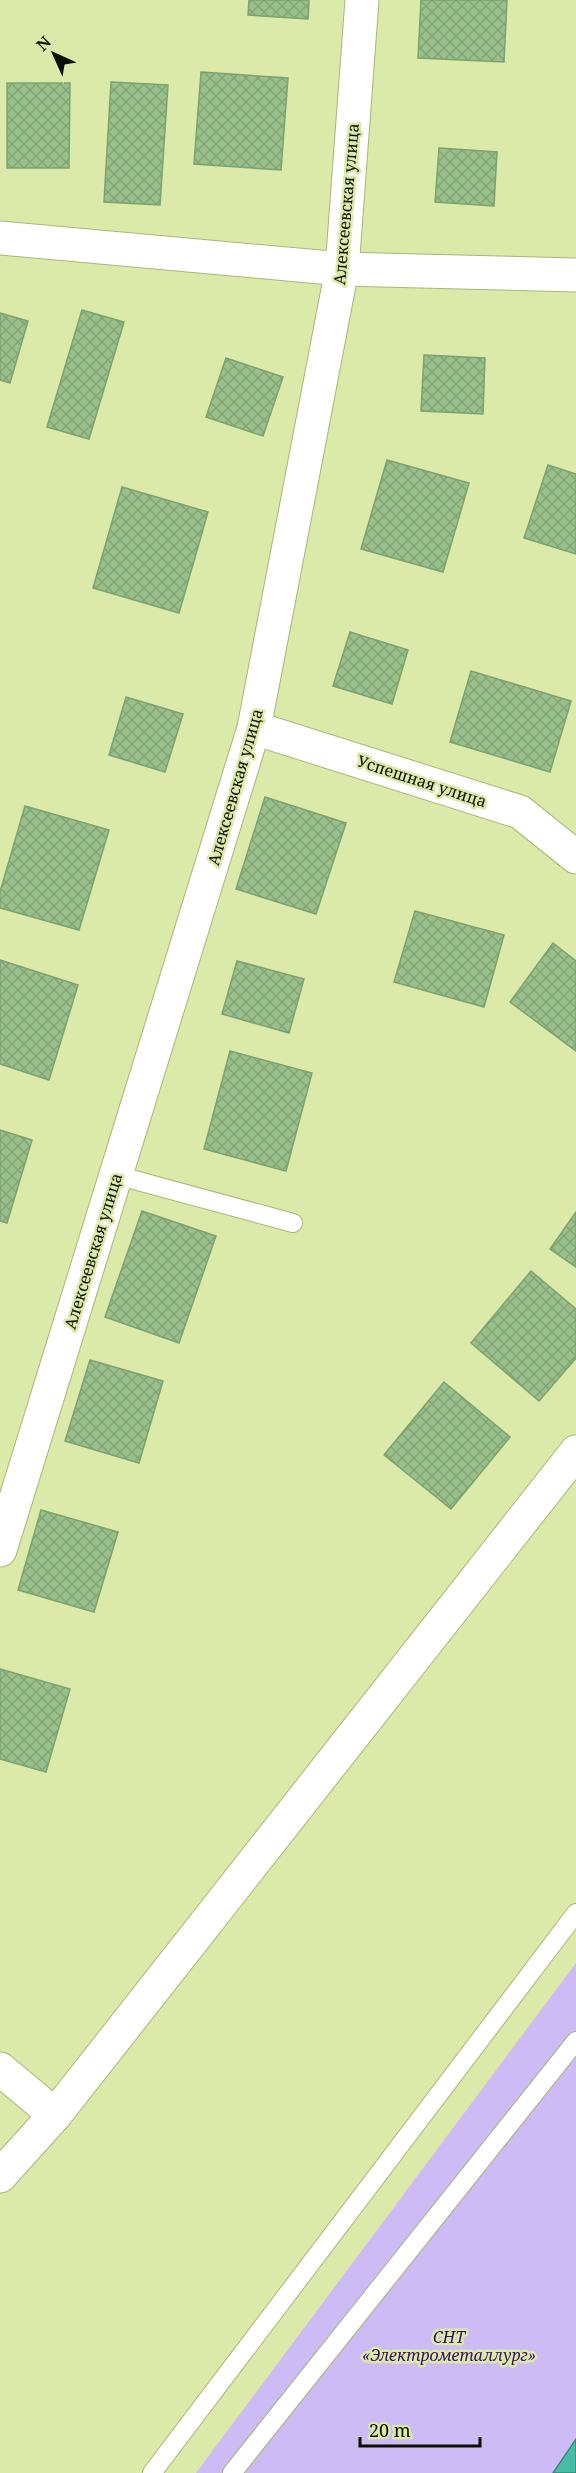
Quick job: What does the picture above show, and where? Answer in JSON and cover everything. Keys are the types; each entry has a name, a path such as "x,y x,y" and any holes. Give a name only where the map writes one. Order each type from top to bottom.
{"street":[{"name":"Алексеевская улица","path":"0,1550 254,728 342,268 362,0"},
{"path":"0,238 342,268 576,275"},
{"name":"Успешная улица","path":"254,728 520,812 576,857"},
{"path":"0,2176 55,2115 576,1452"},
{"path":"0,2069 55,2115"}],"lane":[{"path":"116,1175 294,1223"},
{"path":"152,2473 576,1913"},
{"path":"232,2473 576,2041"}],"green space":[{"name":"СНТ «Электрометаллург»","path":"576,1963 576,2439 553,2473 196,2473"}],"water":[{"path":"576,2439 576,2473 553,2473"}],"building":[{"path":"249,0 309,0 308,19 248,15"},
{"path":"421,0 507,0 504,62 418,58"},
{"path":"201,72 288,78 281,170 194,164"},
{"path":"111,82 168,85 160,205 104,202"},
{"path":"7,83 70,83 69,168 7,168"},
{"path":"439,148 497,152 494,206 435,202"},
{"path":"82,310 124,322 89,439 47,427"},
{"path":"0,313 28,321 10,383 0,380"},
{"path":"424,355 485,358 483,414 421,411"},
{"path":"226,358 283,377 263,436 206,417"},
{"path":"387,460 469,483 443,572 361,549"},
{"path":"548,465 576,474 576,554 524,538"},
{"path":"122,487 208,512 179,613 93,588"},
{"path":"350,632 408,650 392,704 333,686"},
{"path":"471,671 571,701 550,772 450,742"},
{"path":"126,697 183,714 165,772 109,755"},
{"path":"265,797 346,823 316,914 236,889"},
{"path":"25,806 109,830 79,930 0,908 0,892"},
{"path":"415,911 504,935 484,1007 394,982"},
{"path":"553,943 576,961 576,1051 510,1002"},
{"path":"0,960 78,985 49,1080 0,1064"},
{"path":"237,961 304,979 289,1033 222,1014"},
{"path":"230,1051 312,1073 286,1171 204,1149"},
{"path":"0,1130 32,1140 7,1223 0,1221"},
{"path":"142,1211 216,1236 179,1343 105,1317"},
{"path":"576,1212 576,1267 550,1249"},
{"path":"531,1271 576,1309 576,1358 539,1401 471,1343"},
{"path":"90,1360 163,1381 139,1463 65,1441"},
{"path":"444,1382 510,1437 451,1509 384,1455"},
{"path":"41,1510 118,1532 94,1612 18,1590"},
{"path":"0,1669 70,1689 46,1772 0,1759"}]}
